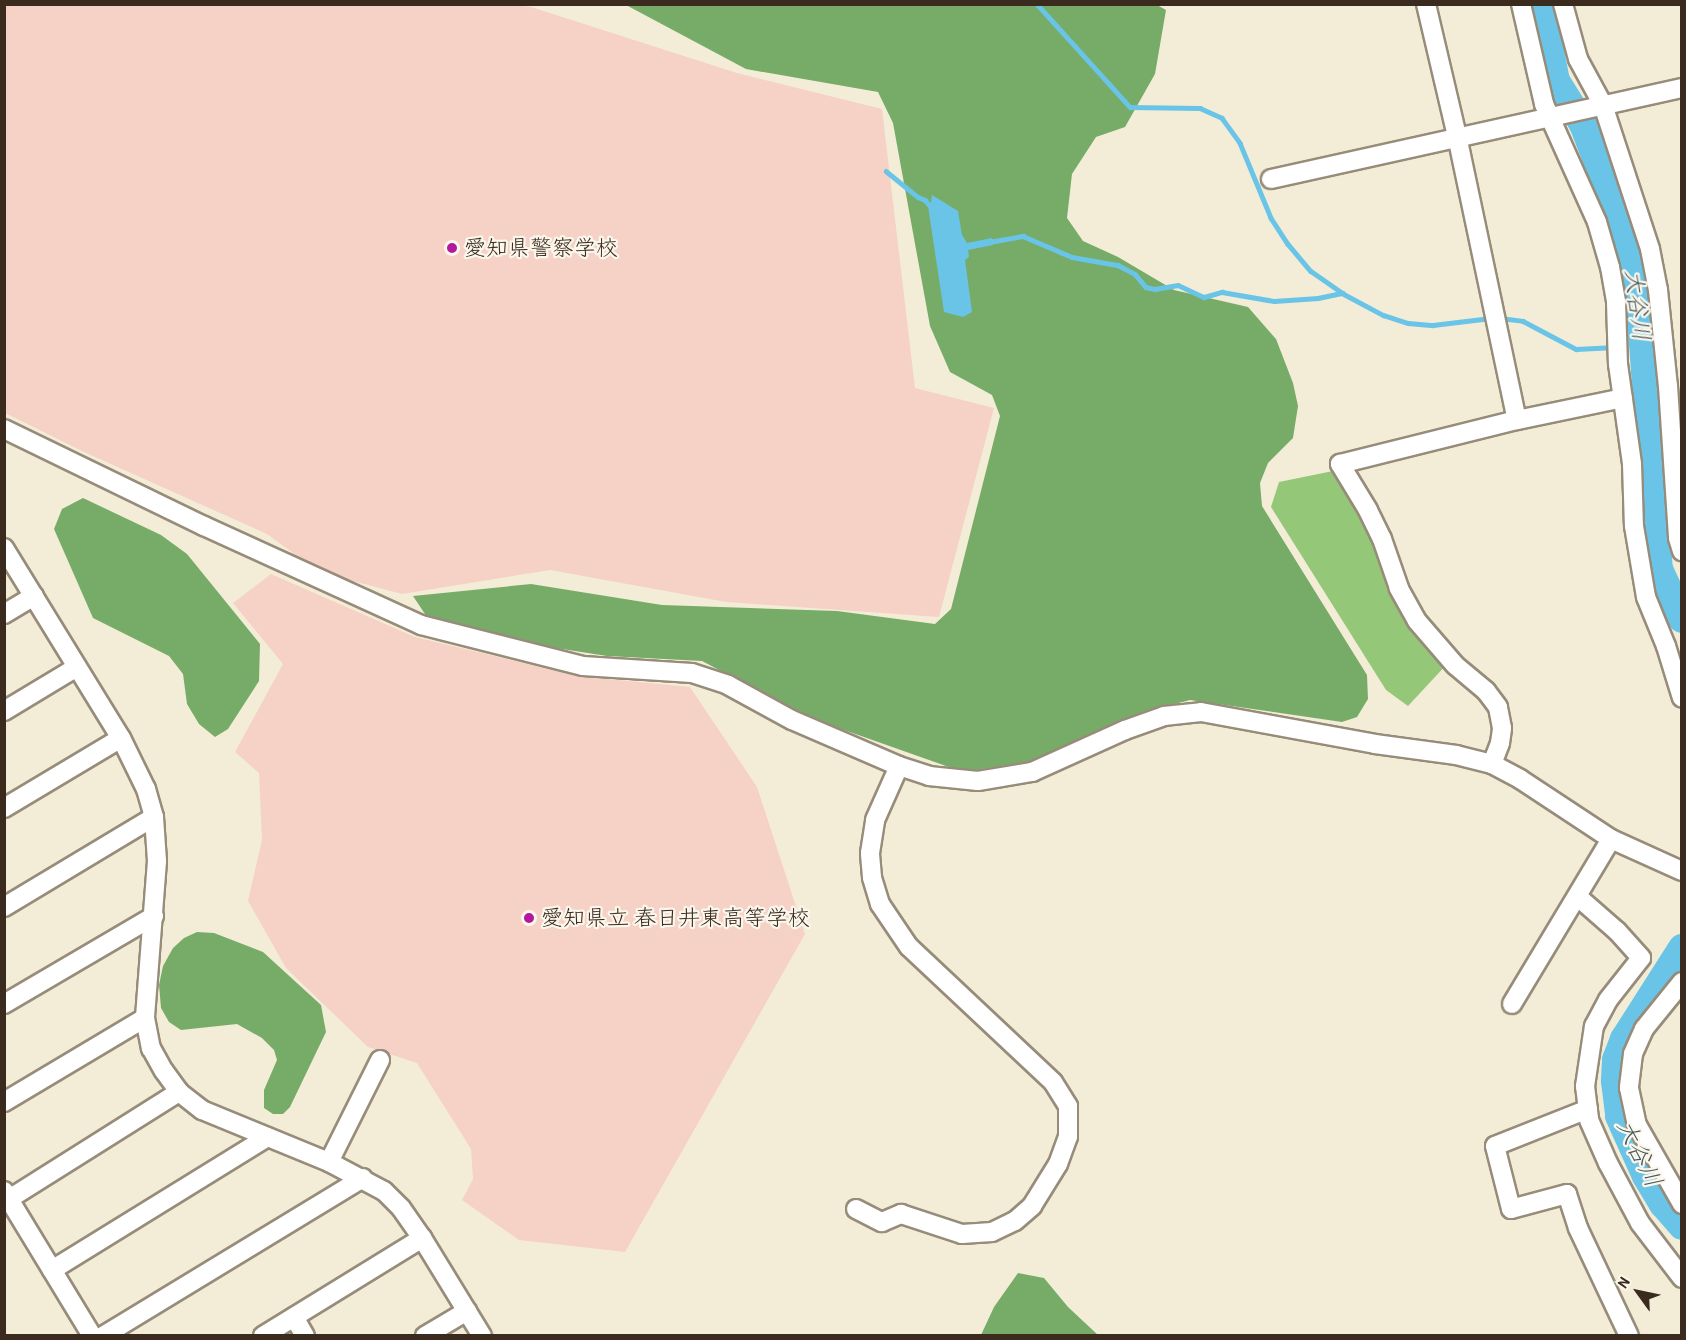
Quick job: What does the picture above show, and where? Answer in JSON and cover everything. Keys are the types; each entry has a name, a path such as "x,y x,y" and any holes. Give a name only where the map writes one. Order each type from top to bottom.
{"street":[{"path":"1426,4 1457,136 1517,420"},
{"path":"1521,4 1549,116 1596,222 1610,267 1616,302 1618,364 1632,464 1634,526 1646,597 1666,646 1682,698"},
{"path":"1563,4 1578,59 1599,105 1643,221 1658,290 1668,386 1678,538 1682,551"},
{"path":"1271,180 1457,136 1682,88"},
{"path":"1492,764 1500,743 1502,728 1498,708 1486,691 1455,665 1417,621 1398,588 1382,539 1368,510 1340,464 1517,420 1623,398"},
{"path":"4,429 204,526 421,625 584,666 692,673 728,685 792,720 899,766 929,776 978,781 1032,772 1125,730 1164,716 1201,712 1375,744 1456,755 1492,764 1520,779 1611,839 1682,871"},
{"path":"4,548 120,738 146,789 154,817 157,861 145,1018 152,1048 179,1092 202,1110 329,1162 384,1191 401,1208 422,1238 482,1335"},
{"path":"4,614 34,596"},
{"path":"4,711 77,667"},
{"path":"4,808 120,738"},
{"path":"856,1209 882,1222 901,1214 962,1234 992,1232 1015,1221 1032,1206 1058,1164 1068,1137 1068,1106 1053,1082 909,947 880,904 872,877 870,853 875,820 899,766"},
{"path":"4,907 154,817"},
{"path":"1512,1004 1611,839"},
{"path":"1578,897 1617,931 1641,958 1608,1000 1594,1026 1585,1086 1589,1119 1608,1163 1640,1223 1682,1278"},
{"path":"4,1004 154,916"},
{"path":"1682,982 1644,1029 1633,1054 1629,1088 1637,1125 1682,1204"},
{"path":"4,1102 145,1018"},
{"path":"329,1162 380,1060"},
{"path":"92,1335 7,1195 179,1092"},
{"path":"1588,1109 1495,1146 1510,1209 1568,1194 1578,1228 1629,1335"},
{"path":"52,1270 267,1137"},
{"path":"104,1335 363,1178"},
{"path":"263,1335 422,1238"},
{"path":"425,1335 467,1311"},
{"path":"294,1317 305,1335"}],"shaded area":[{"name":"愛知県警察学校","path":"508,4 531,7 737,73 882,109 915,388 994,408 939,617 726,602 550,570 402,594 319,572 267,534 84,452 5,413 4,5"},
{"name":"愛知県立 春日井東高等学校","path":"271,574 415,637 577,676 690,687 757,787 805,934 625,1252 519,1240 462,1200 473,1179 471,1149 417,1063 368,1047 286,968 248,901 262,840 259,773 235,752 283,664 233,603"}],"green space":[{"path":"626,5 1157,5 1166,10 1155,74 1125,127 1096,137 1072,174 1067,218 1083,241 1118,257 1174,290 1248,307 1276,339 1293,383 1298,406 1293,438 1268,463 1260,483 1262,506 1367,675 1368,699 1357,717 1342,722 1190,700 1148,711 1032,761 963,772 813,719 702,661 607,656 543,646 427,617 413,596 531,584 662,605 837,611 935,624 951,609 1000,416 992,395 950,372 930,326 893,123 878,92 746,69"},
{"path":"1333,471 1364,513 1448,663 1408,706 1386,690 1271,507 1279,482"},
{"path":"83,498 161,535 187,554 260,644 259,681 228,729 215,737 199,724 187,704 183,674 169,656 93,618 54,529 62,509"},
{"path":"197,932 214,933 263,952 321,1005 326,1032 290,1107 283,1114 273,1114 264,1108 264,1090 277,1060 274,1050 262,1038 237,1024 181,1030 169,1022 161,1008 159,985 163,966 173,948 184,938"},
{"path":"1018,1273 1044,1278 1068,1307 1098,1335 981,1335 994,1307"}],"water":[{"path":"932,195 958,211 962,235 967,243 992,238 993,245 968,250 969,257 965,260 972,312 963,317 944,312 928,206"}],"waterway":[{"path":"1037,4 1130,107 1200,108 1222,118 1240,143 1271,218 1288,244 1311,271 1342,293 1383,315 1408,323 1433,325 1491,318"},
{"name":"大谷川","path":"1541,4 1556,81 1583,124 1629,244 1643,343 1659,569 1682,619"},
{"path":"886,171 925,200 932,208"},
{"path":"989,242 1023,236 1072,257 1118,265 1135,274 1146,287 1155,289 1178,285 1204,297 1222,292 1274,301 1318,298 1342,293"},
{"path":"1500,318 1523,321 1576,349 1610,347"},
{"name":"大谷川","path":"1682,948 1624,1039 1616,1060 1615,1081 1619,1116 1646,1176 1663,1204 1682,1226"}],"place":[{"name":"愛知県警察学校","path":"452,248"},
{"name":"愛知県立 春日井東高等学校","path":"529,918"}]}
